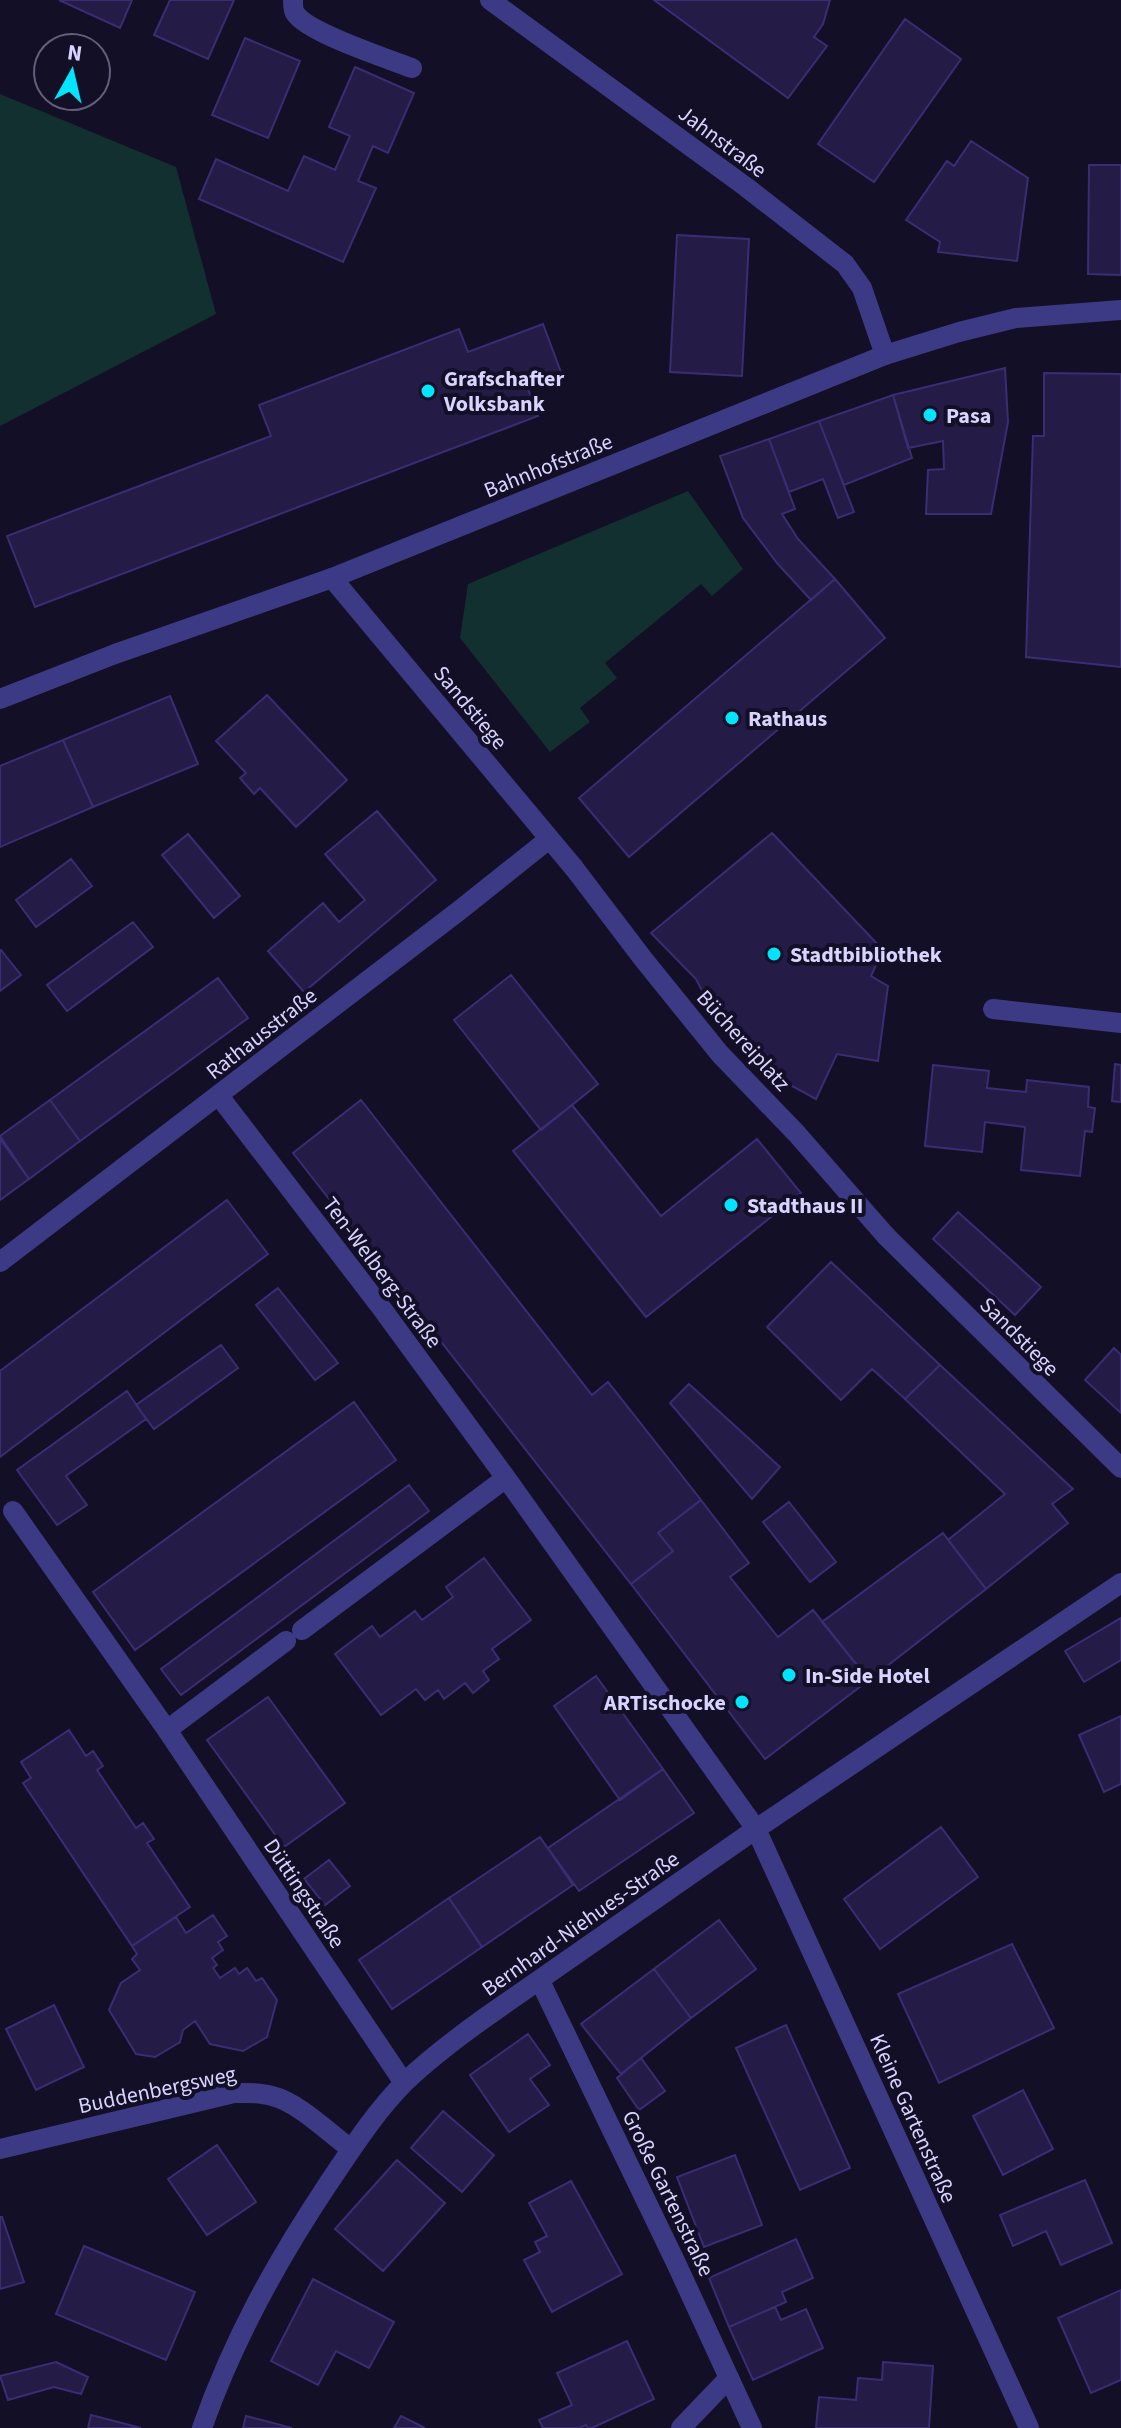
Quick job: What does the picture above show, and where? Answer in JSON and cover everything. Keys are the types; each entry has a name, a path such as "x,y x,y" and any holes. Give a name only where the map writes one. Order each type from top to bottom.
{"street":[{"path":"293,0 294,11 304,22 412,68"},
{"name":"Jahnstraße","path":"490,0 845,264 862,288 885,355"},
{"name":"Bahnhofstraße","path":"0,699 115,654 332,578 885,355 1016,318 1121,310"},
{"name":"Sandstiege","path":"332,578 574,868"},
{"name":"Rathausstraße","path":"0,1262 549,839"},
{"name":"Büchereiplatz","path":"574,868 720,1054 797,1134 886,1236"},
{"path":"993,1009 1121,1023"},
{"name":"Ten-Welberg-Straße","path":"219,1096 380,1306 756,1829"},
{"name":"Sandstiege","path":"886,1236 1121,1468"},
{"path":"167,1730 506,1478"},
{"name":"Düttingstraße","path":"13,1511 167,1730 404,2083"},
{"name":"Bernhard-Niehues-Straße","path":"202,2428 223,2368 286,2248 351,2149 404,2083 455,2040 756,1829 1121,1583"},
{"name":"Kleine Gartenstraße","path":"756,1829 1029,2428"},
{"name":"Große Gartenstraße","path":"540,1981 752,2428"},
{"name":"Buddenbergsweg","path":"2,2145 234,2093 256,2093 275,2096 291,2104 351,2149"},
{"path":"681,2428 729,2378"}],"green space":[{"path":"0,94 32,107 32,112 43,112 176,167 216,314 0,426"},
{"path":"688,491 743,569 712,596 701,584 605,663 617,678 580,708 590,722 550,752 460,638 468,584"}],"building":[{"path":"59,0 132,0 120,28"},
{"path":"170,0 234,0 208,59 154,35"},
{"path":"654,0 830,0 823,24 814,37 827,46 788,98"},
{"path":"905,19 961,59 874,182 818,144"},
{"path":"245,38 300,61 268,138 212,115"},
{"path":"355,67 414,93 388,153 373,146 358,181 376,188 343,262 199,199 216,159 288,191 304,156 335,170 350,136 329,127"},
{"path":"971,141 1028,178 1017,261 938,252 940,242 906,220 947,161 954,166"},
{"path":"1089,165 1121,165 1121,275 1088,274"},
{"path":"677,235 749,239 742,376 670,372"},
{"path":"543,324 562,375 528,389 538,416 35,607 7,536 271,436 259,405 459,329 468,352"},
{"path":"1005,368 1008,422 991,514 926,514 928,470 944,469 943,441 908,448 893,395"},
{"path":"1044,373 1121,374 1121,667 1026,657 1033,436 1044,436"},
{"path":"893,395 912,458 844,485 819,421"},
{"path":"819,421 854,512 838,518 823,479 789,492 769,439"},
{"path":"769,439 795,509 782,514 798,539 835,579 811,600 777,563 743,518 720,456"},
{"name":"Rathaus","path":"835,579 885,638 629,857 579,798"},
{"path":"267,695 347,780 296,827 260,788 254,794 240,778 246,773 216,741"},
{"path":"170,696 198,764 93,807 63,740"},
{"path":"63,740 93,807 0,847 0,766"},
{"path":"377,811 436,880 304,992 268,951 323,903 339,922 365,900 325,854"},
{"path":"772,833 883,950 871,976 888,986 878,1061 837,1054 816,1099 756,1065 740,1049 714,1014 696,979 651,933"},
{"path":"188,834 240,896 214,918 162,855"},
{"path":"71,859 92,886 36,927 16,900"},
{"path":"133,922 153,947 67,1011 47,985"},
{"path":"0,951 21,975 0,991"},
{"path":"511,975 598,1084 541,1130 454,1020"},
{"path":"218,978 248,1018 80,1141 50,1100"},
{"path":"1115,1064 1121,1065 1121,1102 1112,1101"},
{"path":"933,1065 989,1071 987,1088 1026,1092 1027,1080 1089,1087 1088,1107 1095,1108 1092,1132 1085,1131 1080,1176 1021,1170 1025,1127 985,1122 982,1152 925,1146"},
{"path":"50,1100 80,1141 29,1179 0,1136"},
{"path":"361,1100 592,1395 608,1382 701,1500 658,1533 673,1551 631,1584 293,1153"},
{"name":"Stadthaus II","path":"572,1105 661,1216 757,1139 801,1193 646,1317 513,1151"},
{"path":"0,1139 29,1179 0,1200"},
{"path":"227,1200 268,1254 0,1457 0,1371"},
{"path":"958,1212 1041,1287 1015,1315 933,1239"},
{"path":"831,1262 940,1365 905,1399 872,1369 841,1400 767,1327"},
{"path":"278,1288 338,1363 315,1380 256,1305"},
{"path":"221,1345 238,1368 154,1429 136,1405"},
{"path":"1114,1348 1121,1355 1121,1413 1085,1380"},
{"path":"940,1365 1073,1489 1052,1504 1068,1523 986,1589 948,1540 1005,1494 905,1399"},
{"path":"689,1384 780,1467 752,1499 670,1403"},
{"path":"127,1391 146,1419 66,1476 87,1505 57,1525 17,1470"},
{"path":"354,1402 396,1460 135,1650 93,1592"},
{"path":"409,1485 429,1511 181,1695 161,1669"},
{"path":"701,1500 749,1563 730,1577 778,1637 813,1610 869,1680 765,1759 631,1584 673,1551 658,1533"},
{"path":"789,1502 836,1562 810,1582 763,1522"},
{"path":"943,1533 986,1589 869,1680 822,1622"},
{"path":"484,1558 531,1620 492,1649 499,1659 483,1671 489,1680 473,1693 465,1683 444,1699 438,1690 425,1700 416,1689 381,1715 335,1654 372,1626 380,1637 415,1611 422,1620 453,1597 446,1587"},
{"path":"1121,1618 1121,1660 1084,1682 1065,1651"},
{"path":"596,1676 663,1769 620,1800 554,1706"},
{"path":"268,1697 345,1803 284,1847 207,1740"},
{"path":"1121,1716 1121,1784 1104,1792 1079,1735"},
{"path":"69,1730 86,1756 93,1751 103,1766 97,1770 136,1828 143,1823 154,1839 147,1843 190,1907 132,1946 23,1783 31,1778 21,1762"},
{"path":"663,1769 694,1813 579,1891 548,1848"},
{"path":"941,1827 978,1877 880,1949 844,1899"},
{"path":"540,1837 573,1885 482,1947 449,1898"},
{"path":"329,1860 350,1886 325,1905 304,1879"},
{"path":"449,1898 482,1947 392,2009 359,1960"},
{"path":"213,1915 227,1936 218,1942 223,1950 212,1958 217,1965 213,1968 220,1978 235,1968 239,1974 247,1968 256,1981 262,1978 277,2000 267,2037 243,2051 210,2044 195,2021 183,2030 180,2042 155,2057 136,2054 109,2010 121,1983 140,1970 132,1959 137,1954 132,1946 176,1917 186,1933"},
{"path":"719,1920 756,1969 691,2018 654,1969"},
{"path":"1012,1944 1054,2028 939,2083 898,1994"},
{"path":"654,1969 691,2018 621,2074 581,2024"},
{"path":"54,2005 84,2067 36,2090 6,2029"},
{"path":"786,2025 850,2168 800,2190 736,2048"},
{"path":"528,2034 550,2065 530,2079 549,2105 509,2132 470,2075"},
{"path":"641,2058 665,2091 639,2110 617,2078"},
{"path":"1023,2090 1053,2149 1003,2175 973,2116"},
{"path":"443,2111 494,2155 462,2192 411,2148"},
{"path":"217,2145 256,2202 207,2235 168,2179"},
{"path":"735,2155 762,2225 704,2247 677,2177"},
{"path":"397,2160 445,2203 383,2271 335,2229"},
{"path":"1085,2180 1112,2243 1061,2265 1046,2231 1013,2246 1000,2215"},
{"path":"571,2181 622,2274 552,2312 524,2260 540,2252 535,2242 547,2236 529,2203"},
{"path":"0,2217 24,2282 0,2289"},
{"path":"796,2239 813,2278 782,2292 786,2302 729,2327 709,2278"},
{"path":"84,2246 195,2292 166,2360 56,2314"},
{"path":"313,2279 394,2322 369,2368 336,2351 318,2385 271,2361"},
{"path":"1121,2290 1121,2380 1091,2393 1058,2318"},
{"path":"775,2307 781,2320 806,2309 823,2348 753,2380 729,2327"},
{"path":"627,2341 654,2399 592,2428 586,2425 579,2428 543,2428 539,2420 572,2405 557,2373"},
{"path":"56,2362 88,2377 81,2394 54,2387 8,2400 0,2376"},
{"path":"883,2362 933,2366 929,2428 816,2428 819,2397 856,2400 858,2378 882,2380"},
{"path":"91,2415 141,2428 88,2428"},
{"path":"246,2416 292,2428 243,2428"},
{"path":"401,2416 425,2428 394,2428"}],"place":[{"name":"Grafschafter Volksbank","path":"428,391"},
{"name":"Pasa","path":"930,415"},
{"name":"Rathaus","path":"732,718"},
{"name":"Stadtbibliothek","path":"774,954"},
{"name":"Stadthaus II","path":"731,1205"},
{"name":"In-Side Hotel","path":"789,1675"},
{"name":"ARTischocke","path":"742,1702"}]}
